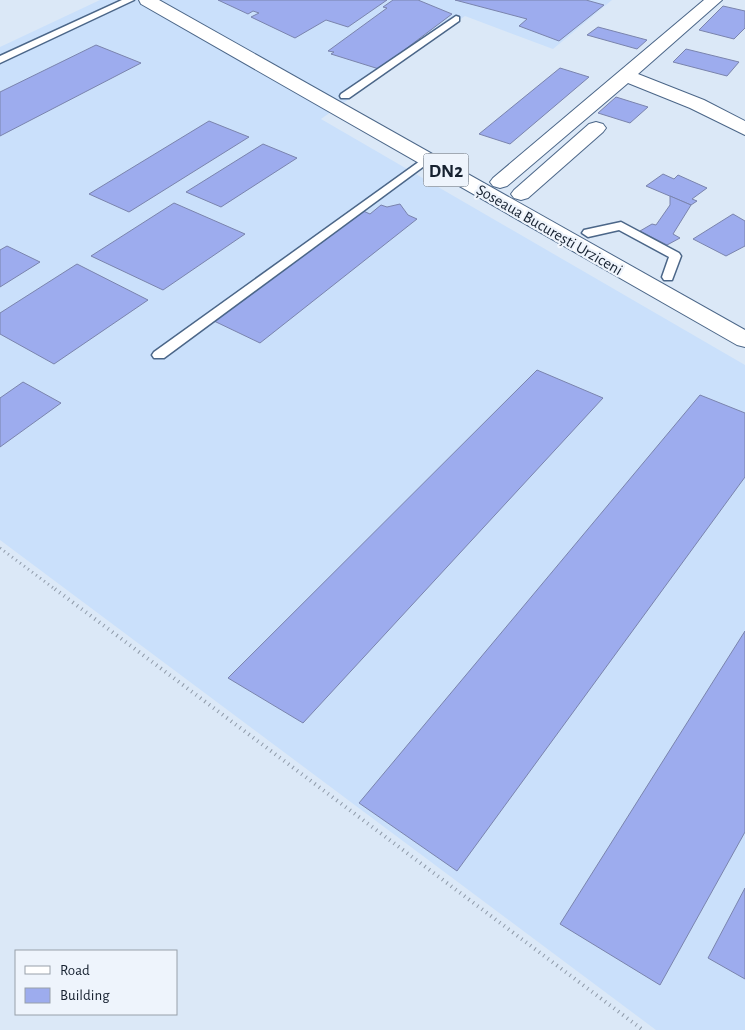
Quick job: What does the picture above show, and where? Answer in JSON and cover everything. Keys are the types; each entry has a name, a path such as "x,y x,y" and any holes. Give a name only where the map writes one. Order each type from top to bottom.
{"main road":[{"name":"Șoseaua București Urziceni","path":"147,0 745,340"},
{"name":"Șoseaua București Urziceni","path":"173,0 745,320"},
{"path":"500,182 627,76 714,0"},
{"path":"627,76 697,104 745,129"},
{"path":"521,194 596,128"}],"lane":[{"path":"0,60 129,0"},
{"path":"345,96 456,19"},
{"path":"159,355 427,159"}],"path":[{"path":"0,548 643,1030"}],"shaded area":[{"path":"100,0 612,0 553,49 465,16 321,119 745,365 745,1030 656,1030 0,540 0,47"}],"building":[{"path":"218,0 387,0 348,27 326,20 295,38 251,17 259,13 253,11 248,14"},
{"path":"393,0 418,0 452,14 379,69 331,54 334,52 328,51 387,8 383,7"},
{"path":"455,0 586,0 604,5 559,41 519,26 527,19"},
{"path":"723,6 745,11 745,28 734,39 699,30"},
{"path":"598,27 647,40 637,49 587,35"},
{"path":"96,45 141,63 0,136 0,92"},
{"path":"686,49 739,62 727,76 673,62"},
{"path":"560,68 589,77 510,144 479,134"},
{"path":"616,97 648,107 630,123 598,113"},
{"path":"209,121 249,137 129,212 89,194"},
{"path":"263,144 297,158 221,207 186,192"},
{"path":"663,174 674,179 678,175 707,188 692,199 697,201 691,205 646,186"},
{"path":"670,196 691,205 673,234 680,238 667,245 640,231 652,224 656,225 670,205"},
{"path":"174,203 245,234 163,290 91,256"},
{"path":"400,204 408,215 417,219 260,343 214,321 361,210 370,214 381,205 387,207"},
{"path":"733,214 745,221 745,246 726,256 693,239"},
{"path":"7,246 40,262 0,287 0,250"},
{"path":"77,264 148,300 54,364 0,334 0,313"},
{"path":"537,370 603,398 303,723 228,678"},
{"path":"23,382 61,403 0,447 0,398"},
{"path":"700,395 745,413 745,477 457,871 359,803"},
{"path":"745,631 745,832 660,985 560,924"},
{"path":"745,888 745,979 708,958"}]}
